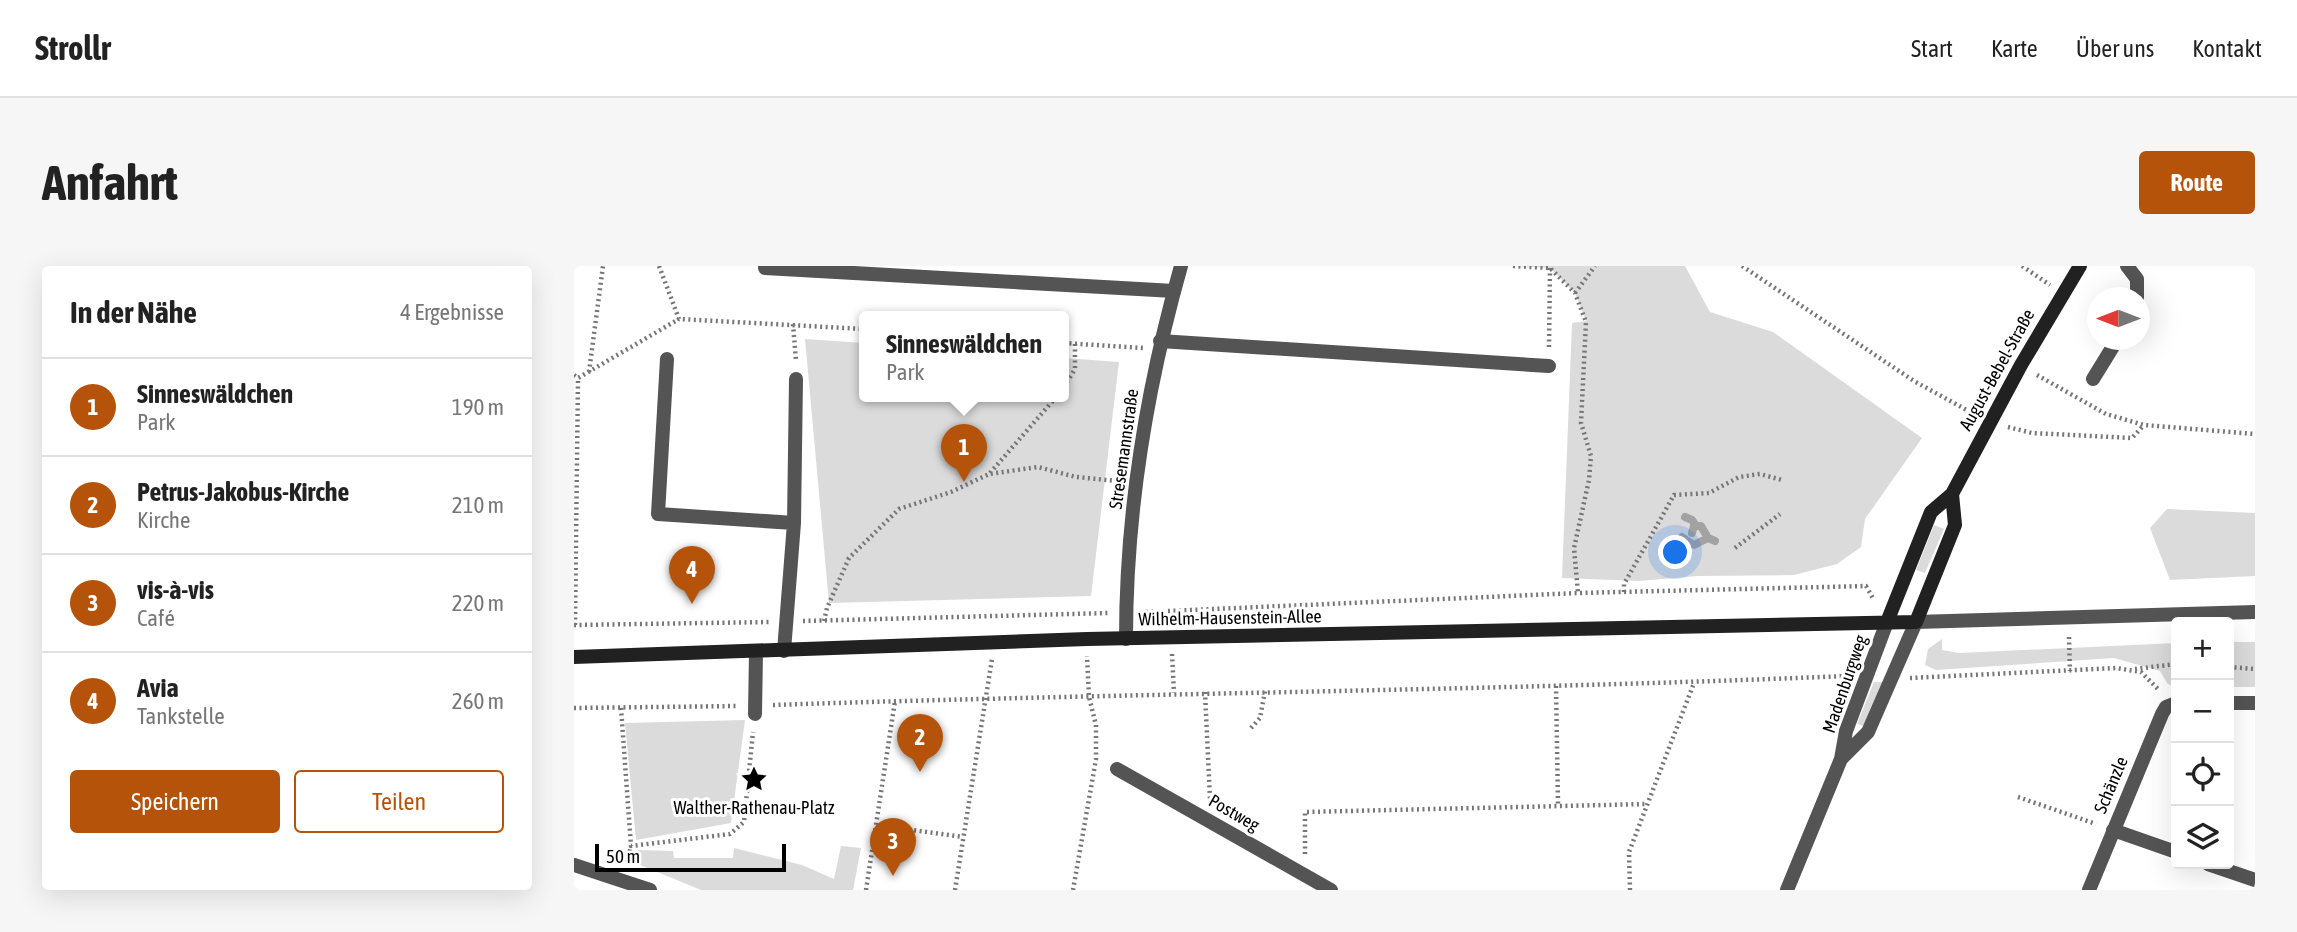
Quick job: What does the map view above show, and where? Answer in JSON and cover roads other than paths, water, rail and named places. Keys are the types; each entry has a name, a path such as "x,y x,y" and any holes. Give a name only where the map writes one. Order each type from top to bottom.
{"street":[{"name":"Stresemannstraße","path":"1126,639 1137,483 1159,345 1181,266"},
{"name":"August-Bebel-Straße","path":"1887,622 1931,512 1952,494 2021,365 2080,266"},
{"path":"2127,266 2137,279 2137,287"},
{"path":"765,268 1174,291"},
{"path":"1159,345 1549,366"},
{"path":"2093,379 2111,350"},
{"path":"667,359 658,514 794,523"},
{"path":"784,652 794,523 796,379"},
{"path":"1952,494 1955,525 1916,622 2255,612"},
{"name":"Madenburgweg","path":"1787,890 1841,759 1846,731 1887,622"},
{"name":"Wilhelm-Hausenstein-Allee","path":"574,657 784,652 1087,639 1916,622"},
{"name":"Madenburgweg","path":"1841,759 1868,732 1916,622"},
{"path":"755,710 756,652"},
{"path":"2234,703 2255,703"},
{"name":"Schänzle","path":"2089,890 2113,830 2171,705"},
{"name":"Postweg","path":"1117,769 1331,890"},
{"path":"2113,830 2171,850"},
{"path":"574,865 650,890"},
{"path":"2223,869 2255,880"}],"waterway":[{"path":"1685,517 1692,520 1696,526"},
{"path":"1692,533 1694,526 1701,526 1708,538"},
{"path":"1682,537 1694,545 1708,538 1715,541"}],"place":[{"name":"Sinneswäldchen","path":"964,482"},
{"name":"Avia","path":"692,604"},
{"name":"Petrus-Jakobus-Kirche","path":"920,772"},
{"name":"Walther-Rathenau-Platz","path":"754,779"},
{"name":"vis-à-vis","path":"893,876"}]}
